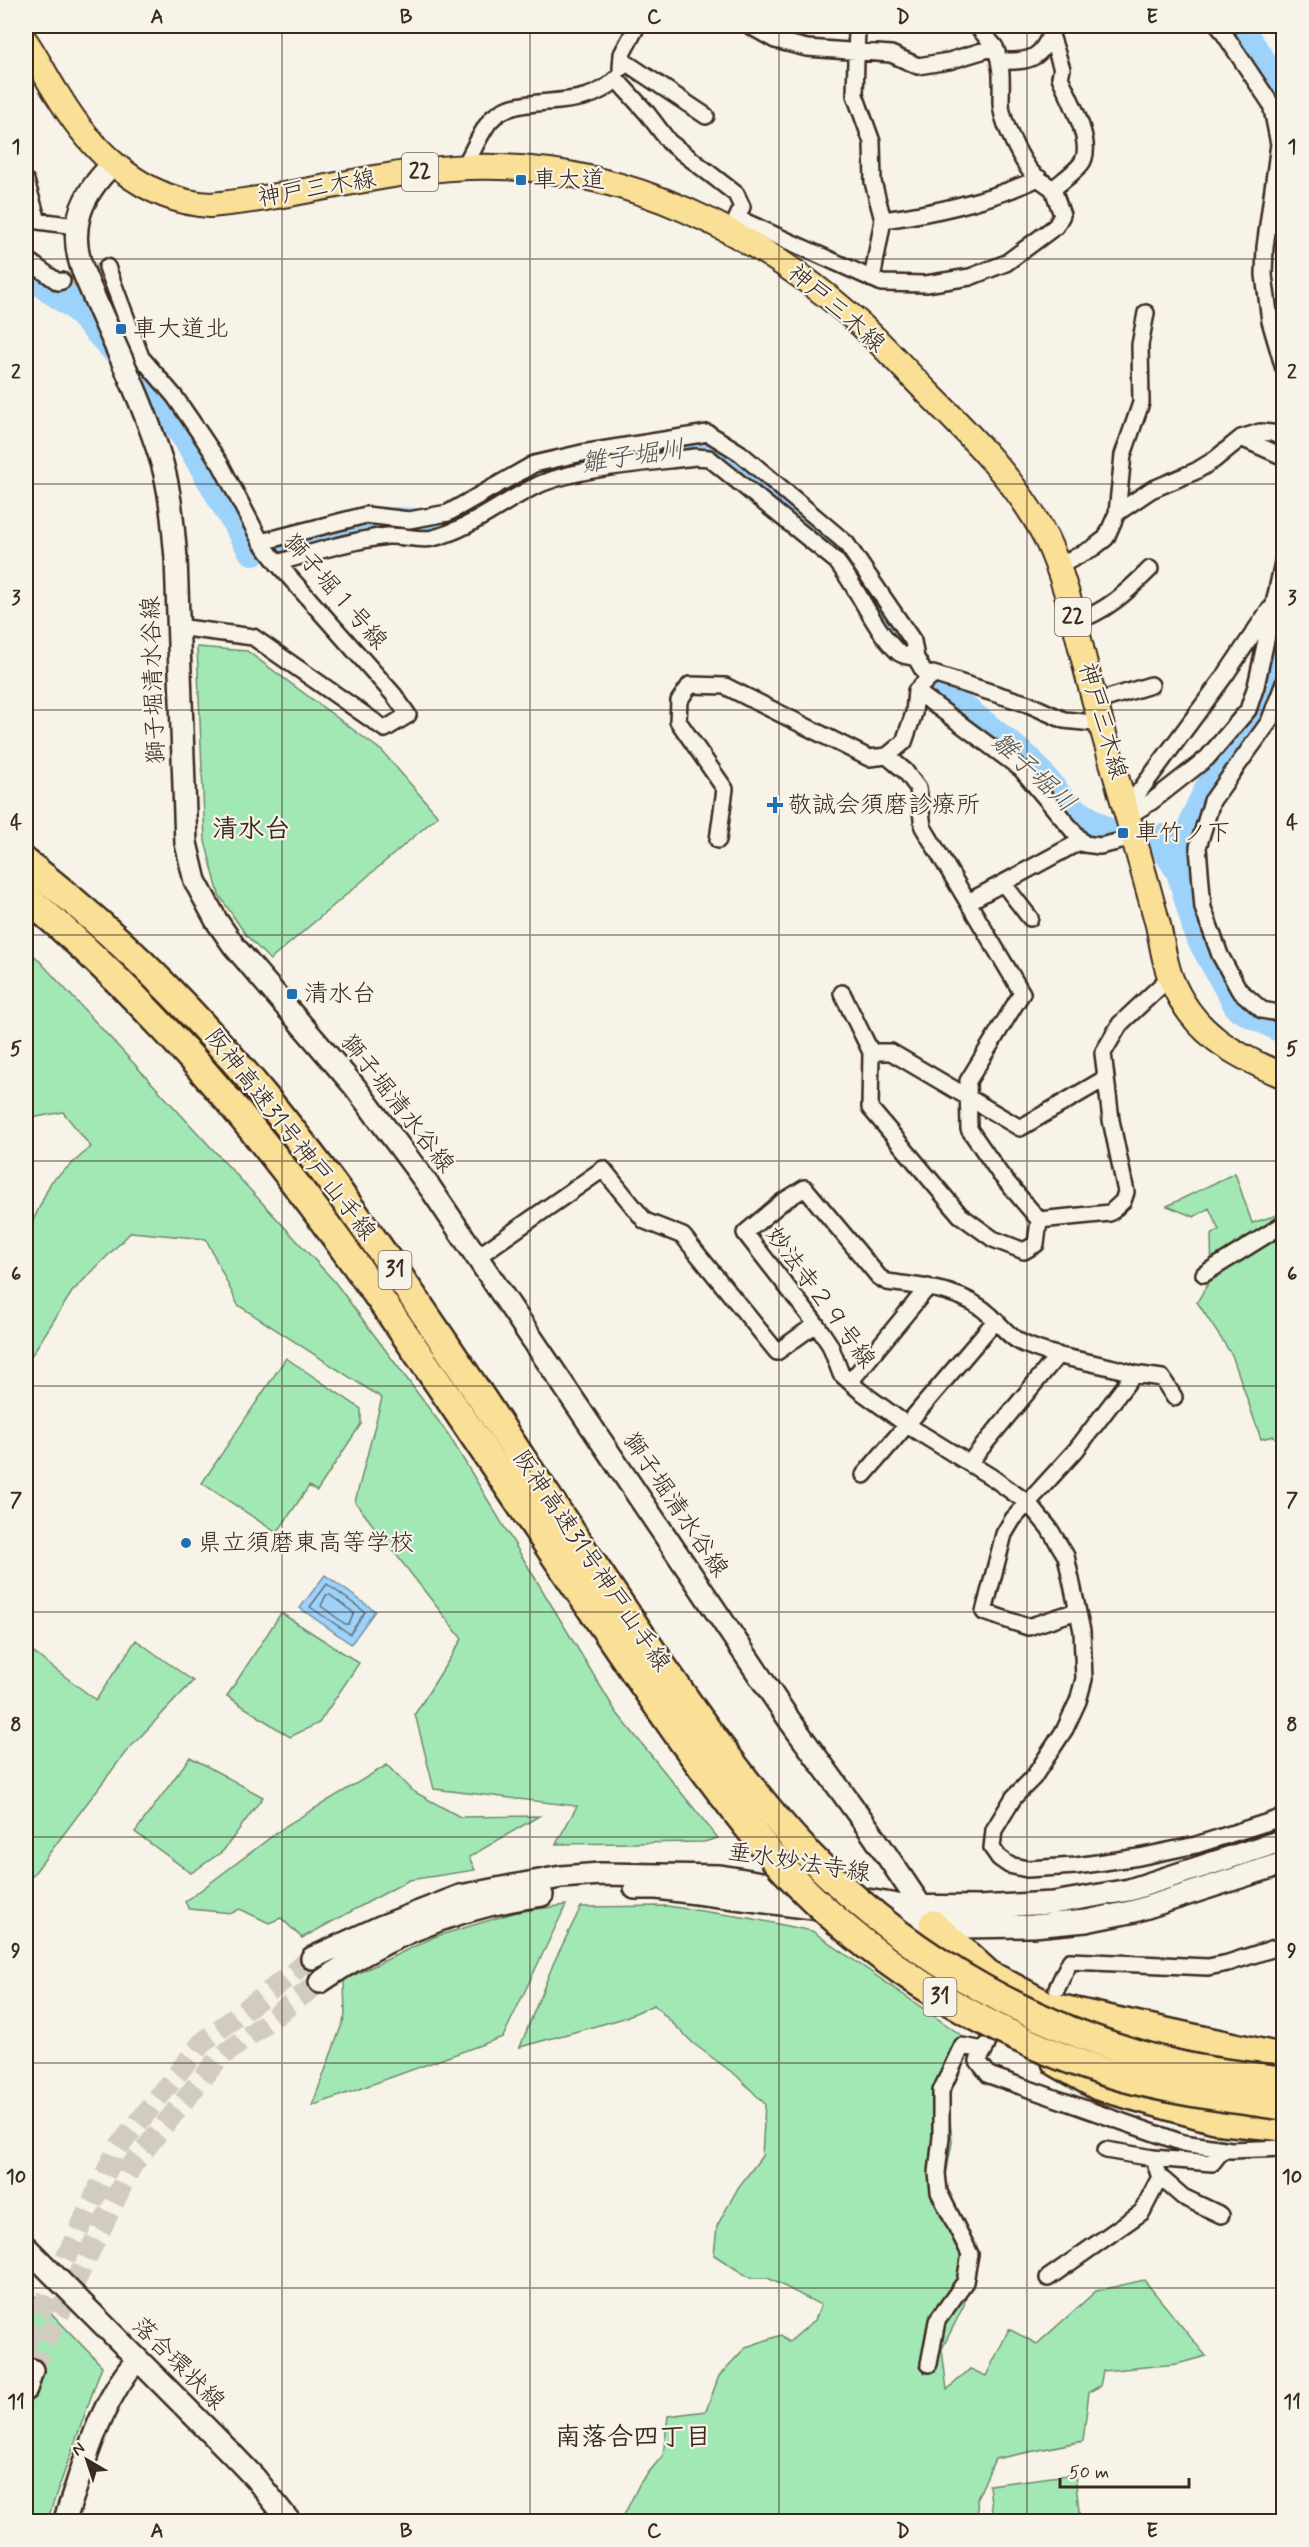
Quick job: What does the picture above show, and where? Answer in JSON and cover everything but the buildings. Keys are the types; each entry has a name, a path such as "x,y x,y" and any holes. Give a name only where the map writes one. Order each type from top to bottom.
{"highway":[{"path":"26,847 69,900"},
{"name":"阪神高速31号神戸山手線","path":"26,863 155,974 248,1076 299,1138 387,1258 694,1735 736,1811 799,1884 887,1960 937,1995 989,2024 1047,2050 1106,2072 1166,2088 1284,2106"},
{"name":"阪神高速31号神戸山手線","path":"26,897 139,1000 183,1046 280,1161 365,1275 694,1735 819,1865 892,1929 949,1970 998,1998 1054,2025 1113,2047 1173,2063 1284,2080"},
{"path":"927,1915 987,1974 1048,2006 1284,2058"},
{"name":"31","path":"927,1915 961,1985 992,2017 1035,2051 1098,2086 1222,2121 1284,2127"}],"main road":[{"name":"神戸三木線","path":"30,53 84,134 136,181 161,195 210,206 379,178 464,167 514,168 612,184 734,224 852,317 937,402 1004,475 1034,517 1047,540 1074,622 1170,977 1186,1010 1217,1041 1233,1054 1284,1076"}],"street":[{"path":"464,167 489,121 508,108 593,96 607,88 616,79 622,66 622,54 637,26"},
{"path":"750,26 775,40 807,48 891,54 918,66 998,54 1025,62 1036,56 1053,30"},
{"path":"856,26 855,95 872,142 873,182 883,220 872,279"},
{"path":"616,79 647,113 669,142 735,194 742,207 734,224 882,284 926,284 970,277 1006,263 1056,226 1062,215 1053,189 1029,169 1006,124 1001,105 1003,81 998,54 977,26"},
{"path":"1219,26 1271,104 1280,144 1264,247 1264,275 1270,321 1284,369"},
{"path":"1053,30 1062,69 1060,76 1086,138 1085,155 1081,164 1053,189"},
{"path":"622,60 706,116"},
{"name":"獅子堀清水谷線","path":"114,163 91,188 78,214 76,253 150,430 162,465 172,516 176,558 186,843 195,881 205,904 234,946 355,1087 431,1189 790,1721 871,1832 927,1915"},
{"path":"883,220 918,215 1015,188 1039,178"},
{"path":"26,181 38,221 76,226"},
{"path":"26,260 58,282 62,281"},
{"name":"獅子堀１号線","path":"107,267 141,357 175,397 211,450 261,542 394,695 408,715 386,729 253,638 178,627"},
{"path":"1057,567 1086,552 1106,538 1117,513 1122,455 1141,403 1140,345 1146,313"},
{"path":"1117,513 1151,490 1205,465 1241,438 1260,432 1272,433 1284,438"},
{"path":"261,542 366,515 409,520 448,513 534,464 582,453 708,433 740,453 846,543 913,641 916,658 928,679"},
{"path":"1241,438 1284,457"},
{"path":"277,563 338,545 390,536 432,538 478,520 541,484 594,471 695,457 709,458 836,561 900,654 916,658"},
{"path":"916,691 1021,769 1084,844 1100,846 1151,802 1207,759 1248,710 1256,686 1284,558"},
{"path":"1074,622 1089,618 1120,598 1150,569"},
{"path":"1129,820 1136,796 1226,674 1273,604"},
{"path":"718,840 725,789 678,721 680,700 690,686 725,686 869,758 887,756 904,742 914,713 916,691 933,675 1028,704 1064,720 1093,723 1098,711 1150,685"},
{"path":"1284,683 1269,723 1212,801 1198,847 1203,908 1220,955 1239,990 1262,1010 1284,1014"},
{"path":"842,993 870,1052 870,1108 960,1215 993,1239 1024,1251 1036,1244 1039,1220 1000,1174 969,1129 968,1081 1022,993 923,826 918,788 905,771 887,756"},
{"path":"968,902 1081,841"},
{"path":"1003,883 1030,918"},
{"path":"1039,1220 1110,1213 1123,1201 1126,1192 1111,1120 1103,1053 1119,1024 1170,977"},
{"path":"870,1052 891,1052 1020,1128 1106,1078"},
{"path":"477,1257 603,1169 645,1221 683,1236 777,1352 816,1324"},
{"name":"妙法寺２９号線","path":"1174,1397 1162,1378 1134,1374 1058,1355 1022,1343 1003,1331 995,1321 973,1304 949,1291 887,1282 879,1276 805,1188 782,1202 745,1233 816,1324 830,1345 842,1374 907,1425 969,1463 1029,1504 1049,1528 1066,1556 1082,1631 1084,1679 1078,1701 1065,1729 1034,1778 1014,1797 994,1830 992,1848 999,1858 1009,1865 1028,1869 1138,1857 1196,1845 1284,1817"},
{"path":"1204,1274 1284,1224"},
{"path":"850,1382 928,1287"},
{"path":"864,1475 995,1321"},
{"path":"969,1463 1058,1355"},
{"path":"1077,1611 1028,1627 984,1612 1004,1534 1013,1519 1076,1450 1134,1374"},
{"name":"垂水妙法寺線","path":"312,1958 460,1896 519,1884 591,1875 720,1876 904,1906 927,1915 978,1907 1053,1903 1129,1890 1284,1840"},
{"name":"垂水妙法寺線","path":"320,1982 350,1961 380,1945 447,1917 521,1898 567,1891 657,1888 927,1915 993,1928 1086,1921 1160,1904 1284,1863"},
{"path":"1057,1988 1070,1961 1208,1967 1284,1945"},
{"path":"930,2364 937,2321 965,2282 970,2254 939,2192 937,2173 941,2138 941,2091 962,2046 986,2047 978,2061 989,2076 1183,2143 1223,2149 1284,2148"},
{"path":"1106,2150 1153,2158 1212,2163 1223,2149"},
{"path":"1153,2158 1160,2177 1183,2197 1221,2215"},
{"path":"1048,2278 1142,2212 1160,2177"},
{"name":"落合環状線","path":"26,2247 247,2470 290,2522"},
{"path":"64,2522 110,2398 137,2360"}],"green space":[{"path":"197,647 247,651 382,751 438,816 270,960 246,935 219,895 205,841"},
{"path":"26,951 34,955 334,1281 448,1434 616,1712 718,1838 704,1842 556,1844 577,1806 434,1789 415,1714 462,1639 355,1502 382,1398 238,1305 206,1239 131,1232 72,1292 26,1364 26,1236 51,1182 91,1147 63,1112 26,1119"},
{"path":"1235,1173 1252,1223 1283,1213 1283,1448 1274,1436 1261,1439 1232,1355 1197,1302 1212,1277 1211,1235 1219,1230 1209,1208 1194,1217 1167,1206"},
{"path":"286,1358 361,1409 361,1424 317,1491 309,1486 277,1533 202,1483"},
{"path":"281,1613 359,1663 319,1723 290,1737 227,1696"},
{"path":"136,1640 193,1681 125,1753 26,1884 26,1647 96,1700"},
{"path":"190,1757 263,1797 223,1851 191,1873 135,1832"},
{"path":"387,1765 411,1790 460,1817 539,1816 469,1857 475,1870 409,1880 302,1938 281,1918 269,1923 240,1909 232,1913 189,1909 185,1902 287,1825"},
{"path":"566,1905 503,2037 312,2106 345,2016 344,1980 434,1937 517,1912"},
{"path":"667,1906 749,1918 812,1931 961,2035 948,2067 952,2142 944,2186 976,2250 964,2305 942,2349 947,2390 970,2369 986,2376 1009,2329 1037,2344 1096,2291 1144,2280 1206,2356 1177,2364 1103,2371 1100,2386 1089,2392 1083,2441 995,2459 977,2499 978,2521 621,2521 640,2483 663,2455 668,2416 706,2411 719,2376 746,2347 781,2335 789,2342 815,2320 821,2305 768,2278 750,2278 714,2255 717,2226 738,2188 762,2156 765,2104 737,2076 694,2044 654,2005 621,2019 520,2047 554,1962 581,1907"},
{"path":"26,2287 102,2366 47,2521 26,2521 26,2414 41,2373 26,2368"},
{"path":"1075,2474 1080,2520 993,2521 989,2485"}],"water":[{"path":"325,1575 375,1611 351,1644 300,1608"}],"waterway":[{"path":"1236,26 1284,97"},
{"name":"雛子堀川","path":"26,270 76,305 132,365 190,440 253,549"},
{"name":"雛子堀川","path":"288,548 346,532 393,523 439,525 539,473 605,459 713,446 848,557 906,647"},
{"path":"1284,640 1263,715 1214,781 1197,817 1182,871 1200,934 1240,1006 1284,1028"},
{"name":"雛子堀川","path":"931,685 1028,762 1065,807 1108,835"},
{"name":"雛子堀川","path":"1162,840 1182,871"}],"tunnel":[{"path":"62,281 107,267"},
{"path":"26,2343 117,2149 202,2043 312,1958"},
{"path":"32,2370 132,2165 218,2059 320,1982"}],"place":[{"name":"車大道","path":"521,180"},
{"name":"車大道北","path":"121,329"},
{"name":"敬誠会須磨診療所","path":"775,805"},
{"name":"車竹ノ下","path":"1123,833"},
{"name":"清水台","path":"292,994"},
{"name":"県立須磨東高等学校","path":"186,1543"}],"district":[{"name":"清水台","path":"251,830"},
{"name":"南落合四丁目","path":"633,2438"}]}
